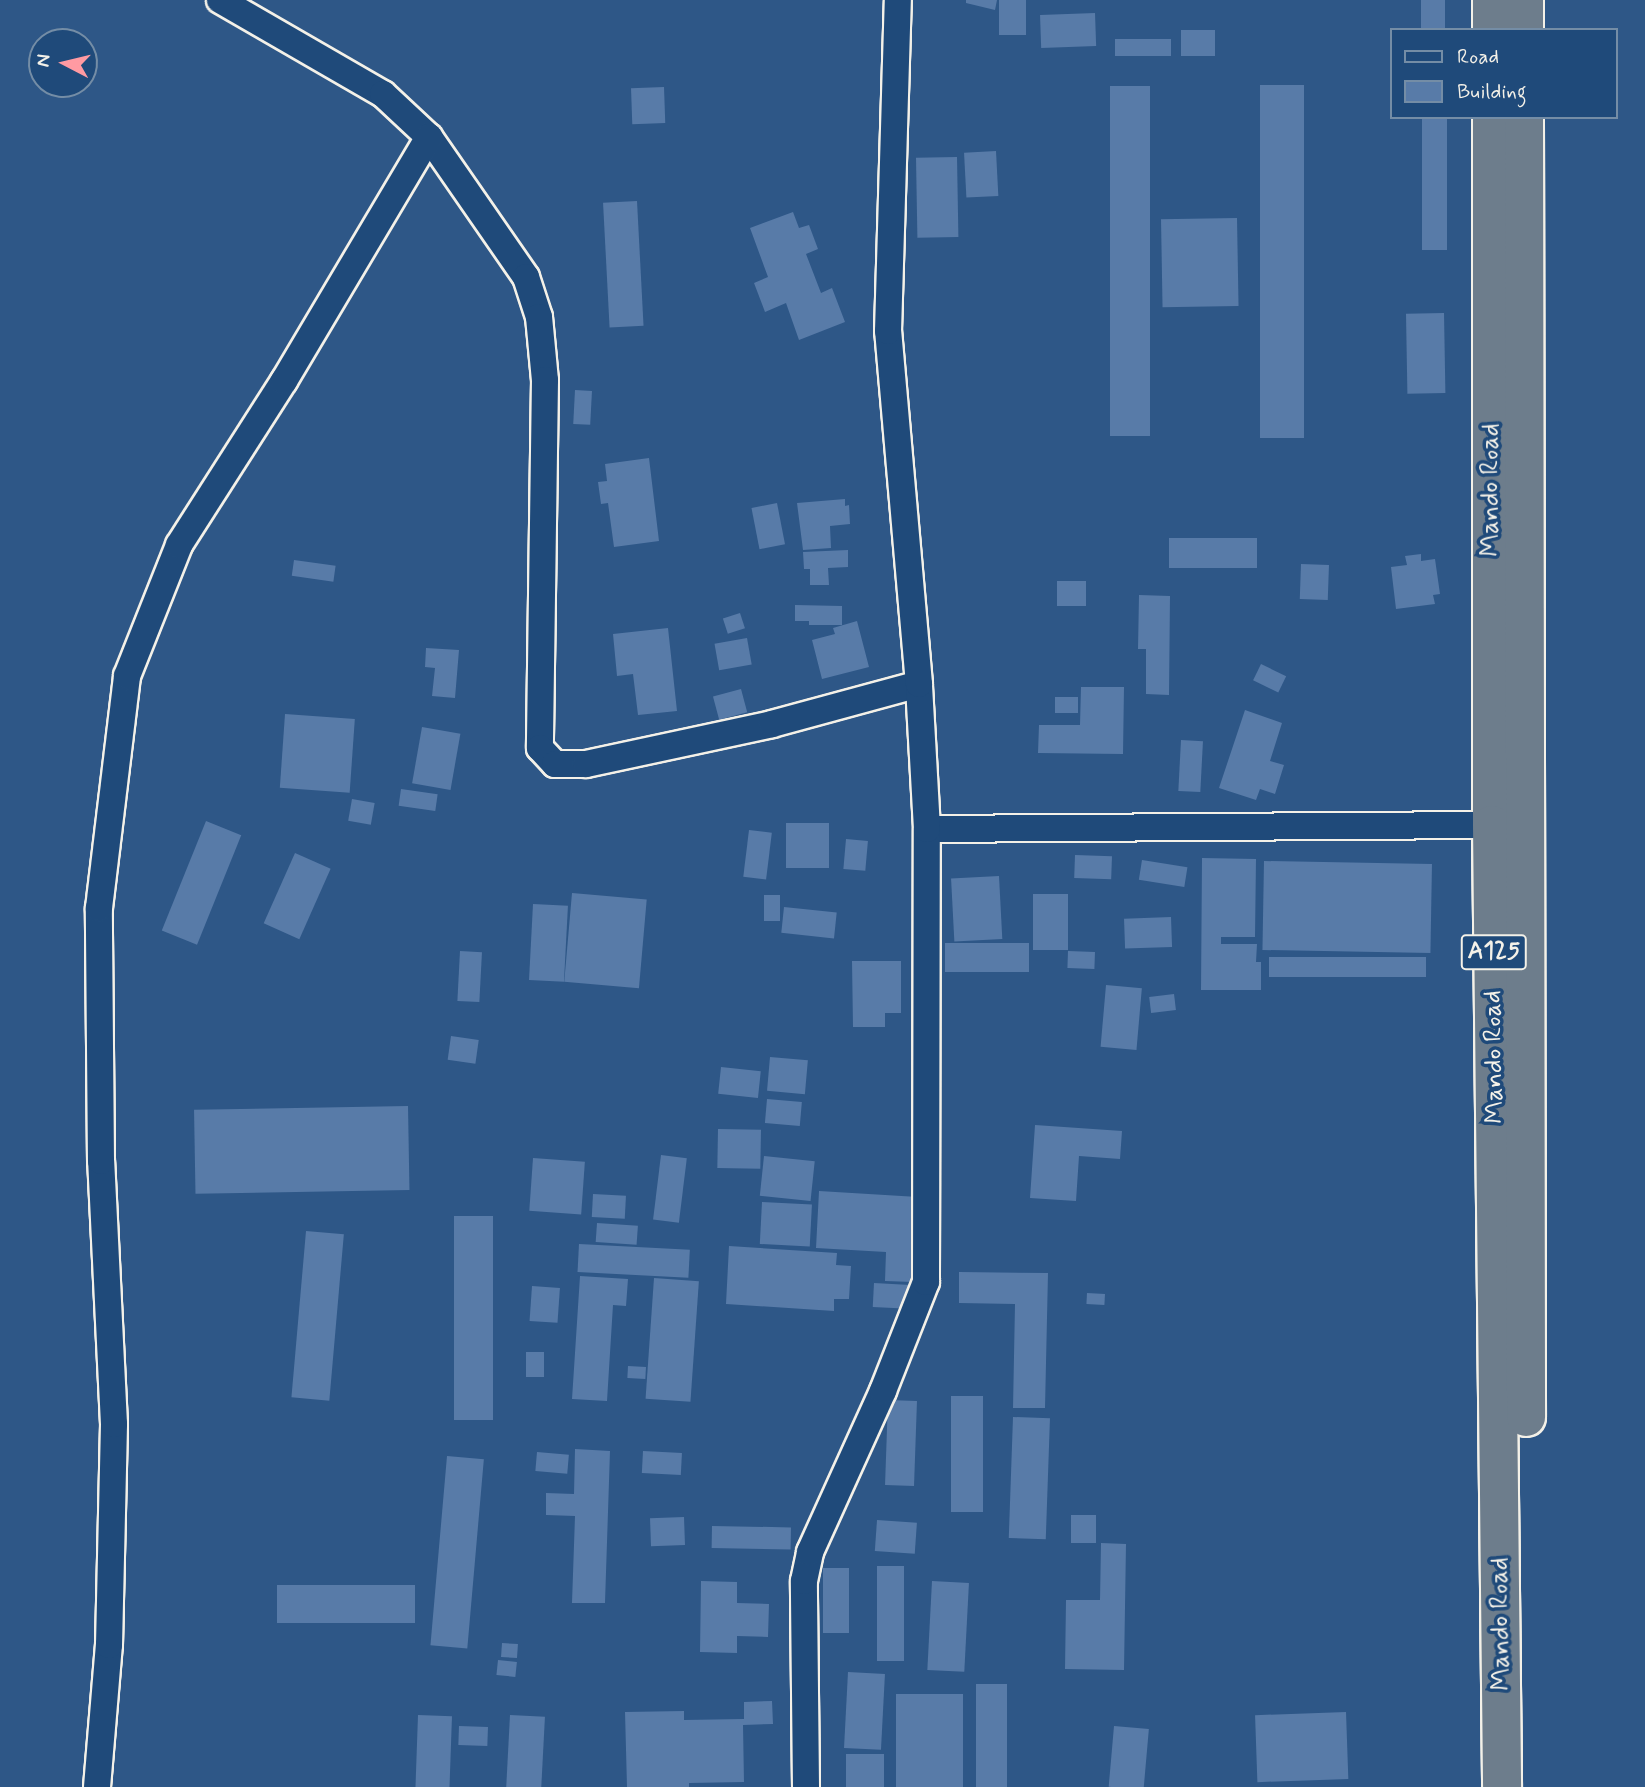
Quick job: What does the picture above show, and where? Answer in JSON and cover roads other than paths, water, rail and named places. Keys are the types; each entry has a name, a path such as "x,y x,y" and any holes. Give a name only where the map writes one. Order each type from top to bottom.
{"highway":[{"path":"1492,0 1492,28"},
{"path":"1524,0 1524,28"},
{"name":"Mando Road","path":"1492,119 1492,825 1502,1787"},
{"name":"Mando Road","path":"1524,119 1526,1787"}],"street":[{"path":"220,0 383,93 429,137 526,277 539,317 545,380 540,748 555,764 586,764 772,724 919,684"},
{"path":"806,1787 804,1581 810,1552 883,1391 926,1282 927,829 919,684 888,331 898,0"},
{"path":"97,1787 109,1645 114,1424 101,1161 99,908 127,676 179,545 284,381 429,137"},
{"path":"927,829 1492,825"}]}
